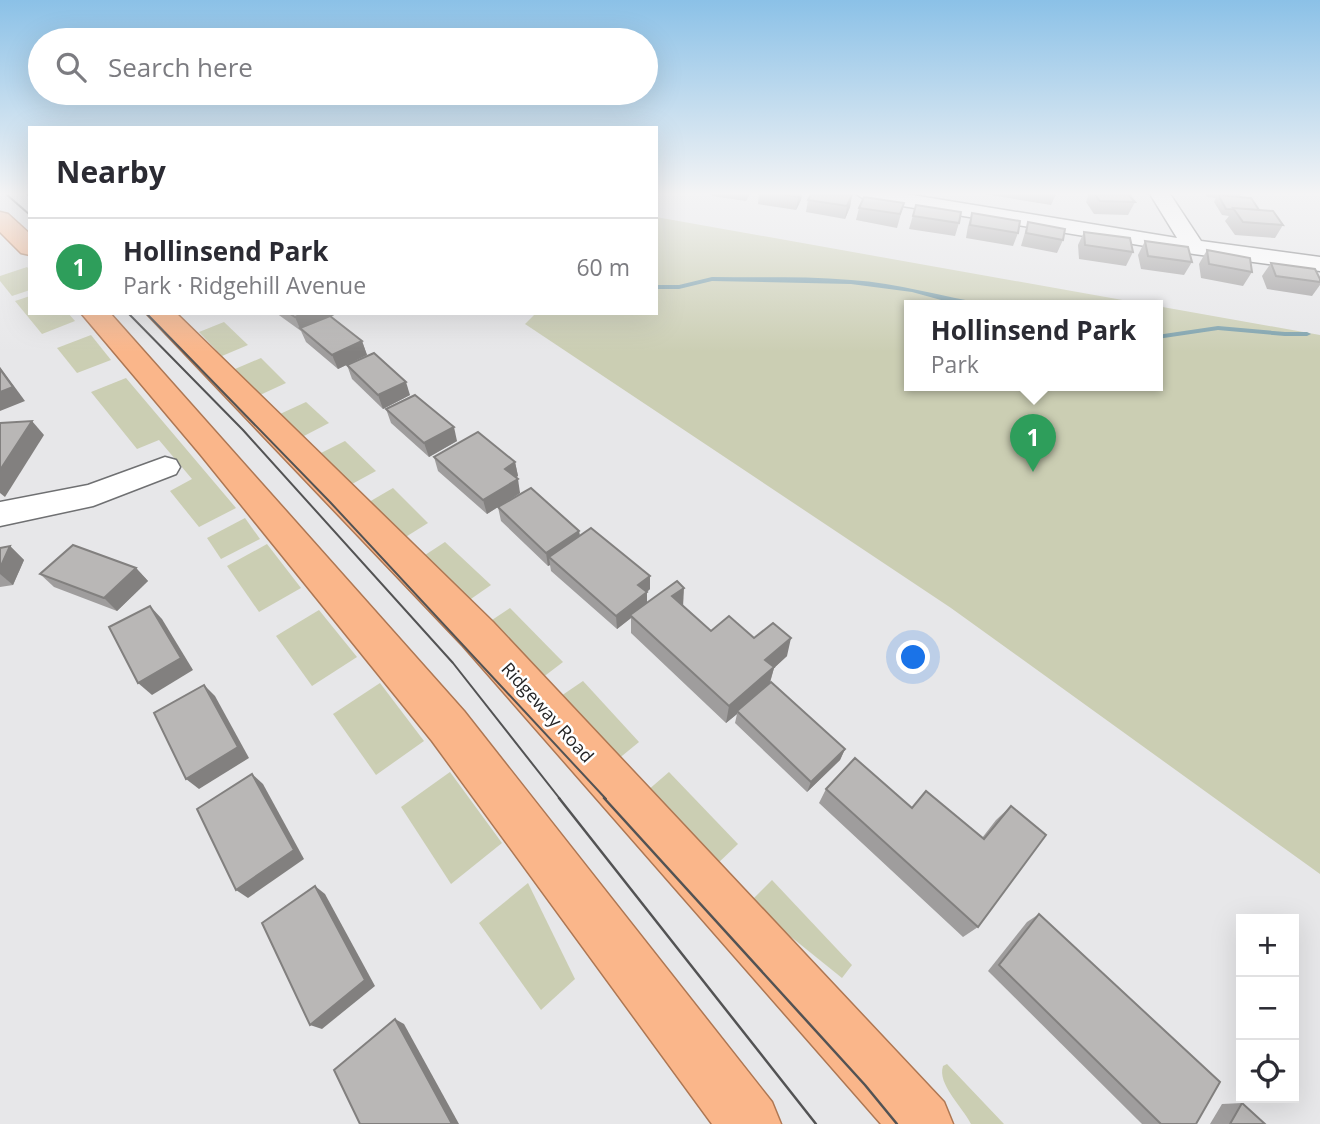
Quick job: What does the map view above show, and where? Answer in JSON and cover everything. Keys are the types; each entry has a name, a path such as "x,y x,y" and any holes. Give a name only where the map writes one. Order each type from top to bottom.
{"highway":[{"path":"97,315 212,446 448,726 750,1124"},
{"name":"Ridgeway Road","path":"162,315 478,634 922,1124"}],"street":[{"path":"1191,246 1320,264"},
{"path":"0,514 93,495 164,465"}],"green space":[{"path":"658,246 821,246 1122,300 904,300 904,391 1163,391 1163,307 1320,335 1320,874 951,608 525,324 534,315 658,315"},
{"path":"27,267 28,291 12,296 0,281 0,276"},
{"path":"28,297 28,315 70,315 75,321 42,334 15,301"},
{"path":"224,322 248,345 222,356 199,332"},
{"path":"91,335 111,360 77,373 57,348"},
{"path":"261,358 286,383 260,395 235,369"},
{"path":"126,378 236,508 199,527 170,491 192,479 159,440 137,449 91,392"},
{"path":"306,402 329,423 302,437 280,414"},
{"path":"345,441 376,471 352,484 321,453"},
{"path":"393,488 428,523 404,538 369,502"},
{"path":"245,518 260,539 221,559 207,538"},
{"path":"445,542 491,585 468,601 422,557"},
{"path":"267,544 301,588 259,612 227,566"},
{"path":"510,608 563,662 542,678 489,622"},
{"path":"319,610 357,657 312,686 276,636"},
{"path":"583,681 639,742 617,760 561,696"},
{"path":"380,683 424,741 376,775 333,714"},
{"path":"450,772 502,843 451,884 401,807"},
{"path":"669,772 738,844 715,866 647,791"},
{"path":"772,880 852,965 842,978 749,903"},
{"path":"528,883 575,979 541,1010 479,923"},
{"path":"947,1064 1004,1124 971,1124 947,1088 942,1073 943,1066"}],"building":[{"path":"1095,246 1132,246 1133,252"},
{"path":"1146,246 1184,246 1188,247 1192,262 1148,256"},
{"path":"1207,250 1250,258 1252,272 1209,264"},
{"path":"1271,263 1315,269 1320,282 1276,276"},
{"path":"330,316 362,341 332,355 300,328"},
{"path":"374,353 406,382 378,395 347,365"},
{"path":"0,369 13,387 0,392"},
{"path":"415,395 454,427 424,443 386,409"},
{"path":"32,421 0,470 0,423"},
{"path":"478,432 515,462 505,469 518,479 483,500 434,457"},
{"path":"531,488 579,531 546,553 498,507"},
{"path":"591,528 650,576 638,585 647,592 616,616 549,557"},
{"path":"73,545 136,568 104,598 40,574"},
{"path":"10,546 0,568 0,548"},
{"path":"677,581 684,588 672,596 711,631 729,616 754,638 773,623 791,638 765,660 774,667 729,706 630,615"},
{"path":"150,606 181,658 138,683 109,627"},
{"path":"771,682 845,749 811,782 737,711"},
{"path":"204,685 238,747 186,779 154,713"},
{"path":"855,758 912,808 926,791 984,839 1011,806 1046,835 978,927 826,789"},
{"path":"252,774 294,850 236,890 197,809"},
{"path":"315,886 365,980 310,1025 262,923"},
{"path":"1039,914 1220,1082 1196,1124 1161,1124 999,965"},
{"path":"395,1019 452,1124 360,1124 334,1070"},
{"path":"1242,1103 1265,1124 1230,1124"}],"waterway":[{"path":"658,287 679,287 712,279 851,282 912,290 948,300"},
{"path":"1163,336 1218,328 1307,334"}],"tram line":[{"path":"130,315 243,430 453,663 560,799"},
{"path":"148,315 330,502 606,799"},
{"path":"559,798 816,1124"},
{"path":"604,798 865,1085 897,1124"}],"place":[{"name":"Hollinsend Park","path":"1033,472"}]}
